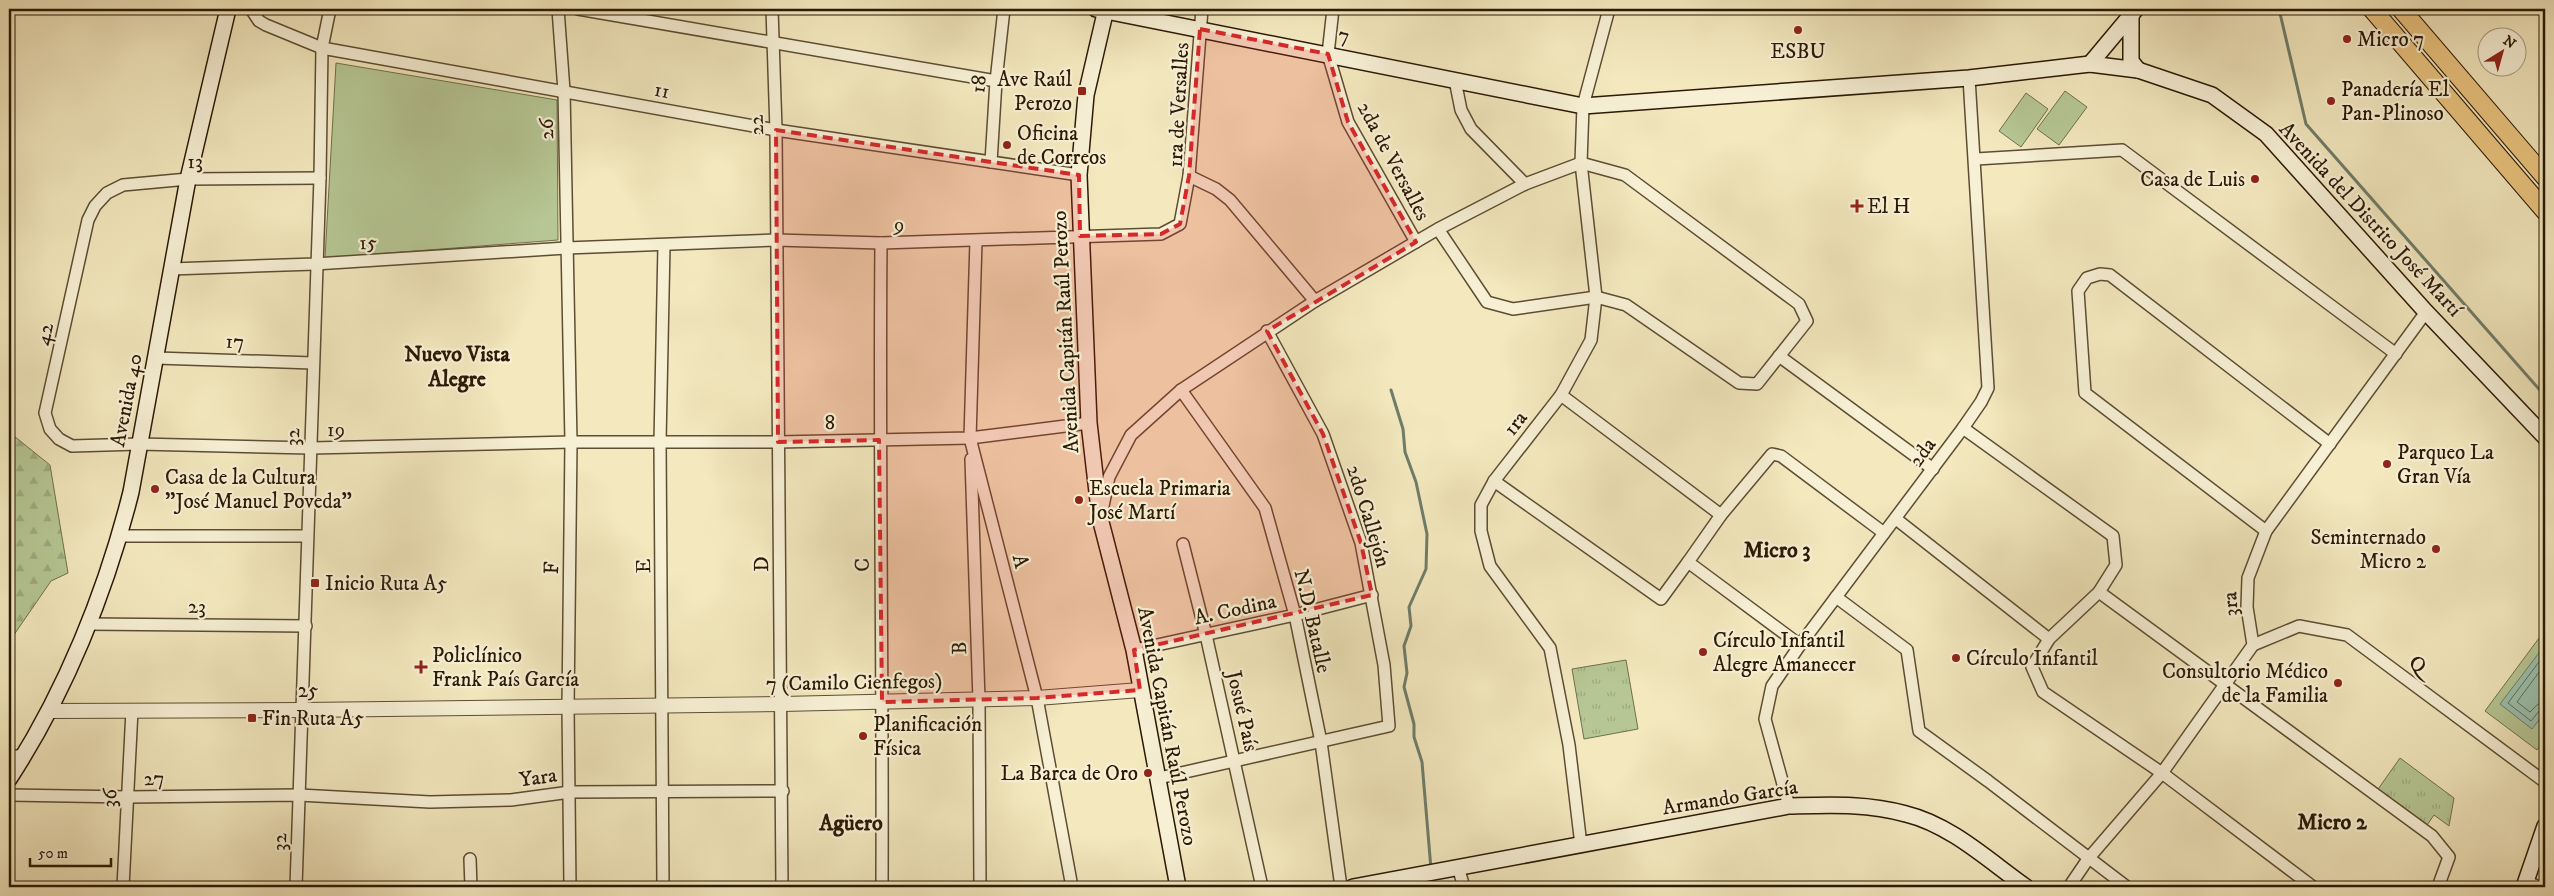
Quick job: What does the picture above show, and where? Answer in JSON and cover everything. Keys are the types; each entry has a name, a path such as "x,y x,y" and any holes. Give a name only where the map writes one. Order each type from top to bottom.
{"main road":[{"name":"Avenida 40","path":"9,779 25,755 49,711 88,624 120,536 156,358 188,179 228,9"},
{"name":"7","path":"1103,9 1583,106 1969,78"},
{"name":"Avenida Capitán Raúl Perozo","path":"1103,9 1086,95 1079,175 1089,423 1100,518 1134,650 1178,887"},
{"path":"2372,9 2545,211"},
{"path":"2401,9 2545,177"},
{"path":"2090,64 2134,12"},
{"path":"2134,12 2131,61 2138,70"},
{"name":"Avenida del Distrito José Martí","path":"1969,78 2090,64 2138,70 2212,95 2266,134 2426,312 2545,437"},
{"name":"Armando García","path":"1353,887 1376,886 1451,869 1789,806 1848,804 1908,814 1950,833 2026,887"},
{"path":"2529,885 2545,826"}],"street":[{"name":"11","path":"251,9 266,25 322,48 776,130 1079,175"},
{"path":"322,48 330,9"},
{"name":"26","path":"558,9 564,91 566,248"},
{"path":"578,9 996,81"},
{"name":"22","path":"772,9 776,130 776,240"},
{"name":"18","path":"991,162 996,81 1004,9"},
{"name":"1ra de Versalles","path":"1202,9 1189,176 1216,189 1230,200 1315,301"},
{"name":"2da de Versalles","path":"1333,9 1328,54 1348,122 1416,242"},
{"name":"1ra","path":"1581,845 1569,746 1550,648 1490,566 1481,531 1481,504 1494,481 1561,395 1591,340 1596,297 1581,163 1583,106 1609,9"},
{"name":"32","path":"296,887 306,626 315,264 320,178 322,48"},
{"name":"2da","path":"1789,806 1765,719 1772,686 1800,644 1896,519 1982,402 1988,388 1976,159 1969,78"},
{"path":"1455,80 1461,110 1471,129 1525,184"},
{"path":"1976,159 2122,150 2396,354"},
{"path":"1100,518 1109,477 1131,435 1181,390 1267,331 1438,229 1525,184 1581,163 1625,175 1799,304 1807,321 1758,384 1739,383 1626,305 1596,297 1513,309 1487,302 1438,229"},
{"name":"9","path":"566,248 776,240 881,243 1161,234 1180,224 1189,176"},
{"name":"13","path":"88,220 95,206 114,188 123,184 188,179 320,178"},
{"name":"42","path":"72,446 59,439 50,428 46,413 88,220"},
{"name":"D","path":"776,240 782,704 782,887"},
{"name":"A","path":"976,241 970,438 1037,698 1072,887"},
{"name":"C","path":"881,243 879,440 882,887"},
{"name":"E","path":"663,887 664,793 660,442 664,245"},
{"name":"15","path":"171,269 315,264 566,248"},
{"name":"F","path":"566,248 571,442 568,707 570,887"},
{"path":"2266,531 2085,393 2078,291 2087,278 2110,275 2330,444"},
{"name":"3ra","path":"2069,887 2088,859 2162,773 2253,645 2247,607 2248,578 2266,531 2426,312"},
{"name":"2do Callejón","path":"1267,331 1323,434 1361,543 1384,665 1389,726 1321,742"},
{"path":"1779,356 1933,469"},
{"name":"17","path":"156,358 313,363"},
{"name":"N.D. Batalle","path":"1181,390 1265,508 1295,616 1321,742 1341,887"},
{"path":"1561,395 1721,516"},
{"name":"8","path":"571,442 778,442 970,438 1089,423"},
{"path":"1963,428 2113,536 2116,565 2099,592 2049,640 2032,667 2044,692 2162,773 2313,887"},
{"name":"B","path":"970,438 980,700 980,887"},
{"name":"19","path":"72,446 139,444 311,448 571,442"},
{"path":"1494,481 1661,599 1721,516 1772,454 1781,456 1884,533"},
{"path":"1896,519 2049,640"},
{"path":"120,536 307,536"},
{"name":"Josué País","path":"1183,544 1206,635 1262,887"},
{"path":"1688,562 1800,644"},
{"path":"2099,592 2433,834 2449,857 2438,887"},
{"name":"A. Codina","path":"1134,650 1295,616 1372,595"},
{"path":"1836,597 1907,650 1919,731 1988,780 2088,859 2127,887"},
{"name":"23","path":"88,624 306,626"},
{"name":"Q","path":"2253,645 2299,626 2347,634 2545,782"},
{"name":"7 (Camilo Cienfegos)","path":"568,707 980,700 1037,698 1140,690"},
{"name":"25","path":"49,711 568,707"},
{"name":"36","path":"123,887 132,710"},
{"path":"1159,778 1321,742"},
{"path":"9,757 25,755"},
{"name":"Yara","path":"299,795 430,802 512,800 570,792 782,791"},
{"name":"27","path":"9,795 128,797 299,795"},
{"path":"470,859 471,887"},
{"path":"1451,869 1464,887"}],"highlighted area":[{"path":"1200,29 1328,54 1348,122 1416,242 1267,331 1323,434 1361,543 1372,595 1134,650 1140,690 1037,698 882,702 879,440 778,442 776,130 1079,175 1080,236 1161,234 1180,224 1189,176"}],"green space":[{"path":"336,63 557,100 558,240 325,258"},
{"path":"2065,91 2087,107 2059,145 2037,129"},
{"path":"2026,93 2048,109 2021,147 1999,131"},
{"path":"9,432 50,465 68,573 51,581 9,642"},
{"path":"2545,630 2545,739 2537,750 2485,711"},
{"path":"1626,660 1638,729 1584,739 1572,669"},
{"path":"2400,758 2454,798 2449,826 2434,815 2425,828 2376,792"}],"water":[{"path":"2545,645 2545,712 2532,729 2500,704"}],"waterway":[{"path":"2279,9 2306,124 2545,396"},
{"path":"1391,390 1403,429 1405,452 1416,482 1427,534 1426,569 1409,607 1411,626 1404,646 1407,673 1404,687 1414,724 1414,737 1422,762 1431,869"},
{"path":"1432,878 1433,887"}],"place":[{"name":"ESBU","path":"1798,30"},
{"name":"Micro 7","path":"2347,39"},
{"name":"Ave Raúl Perozo","path":"1082,91"},
{"name":"Panadería El Pan-Plinoso","path":"2331,101"},
{"name":"Oficina de Correos","path":"1007,145"},
{"name":"Casa de Luis","path":"2255,179"},
{"name":"El H","path":"1857,206"},
{"name":"Parqueo La Gran Vía","path":"2387,464"},
{"name":"Casa de la Cultura \"José Manuel Poveda\"","path":"155,489"},
{"name":"Escuela Primaria José Martí","path":"1079,500"},
{"name":"Seminternado Micro 2","path":"2436,549"},
{"name":"Inicio Ruta A5","path":"315,583"},
{"name":"Círculo Infantil Alegre Amanecer","path":"1703,652"},
{"name":"Círculo Infantil","path":"1956,658"},
{"name":"Policlínico Frank País García","path":"421,667"},
{"name":"Consultorio Médico de la Familia","path":"2338,683"},
{"name":"Fin Ruta A5","path":"252,718"},
{"name":"Planificación Física","path":"863,736"},
{"name":"La Barca de Oro","path":"1148,773"}],"district":[{"name":"Nuevo Vista Alegre","path":"457,366"},
{"name":"Micro 3","path":"1777,549"},
{"name":"Micro 2","path":"2332,821"},
{"name":"Agüero","path":"851,822"}]}
